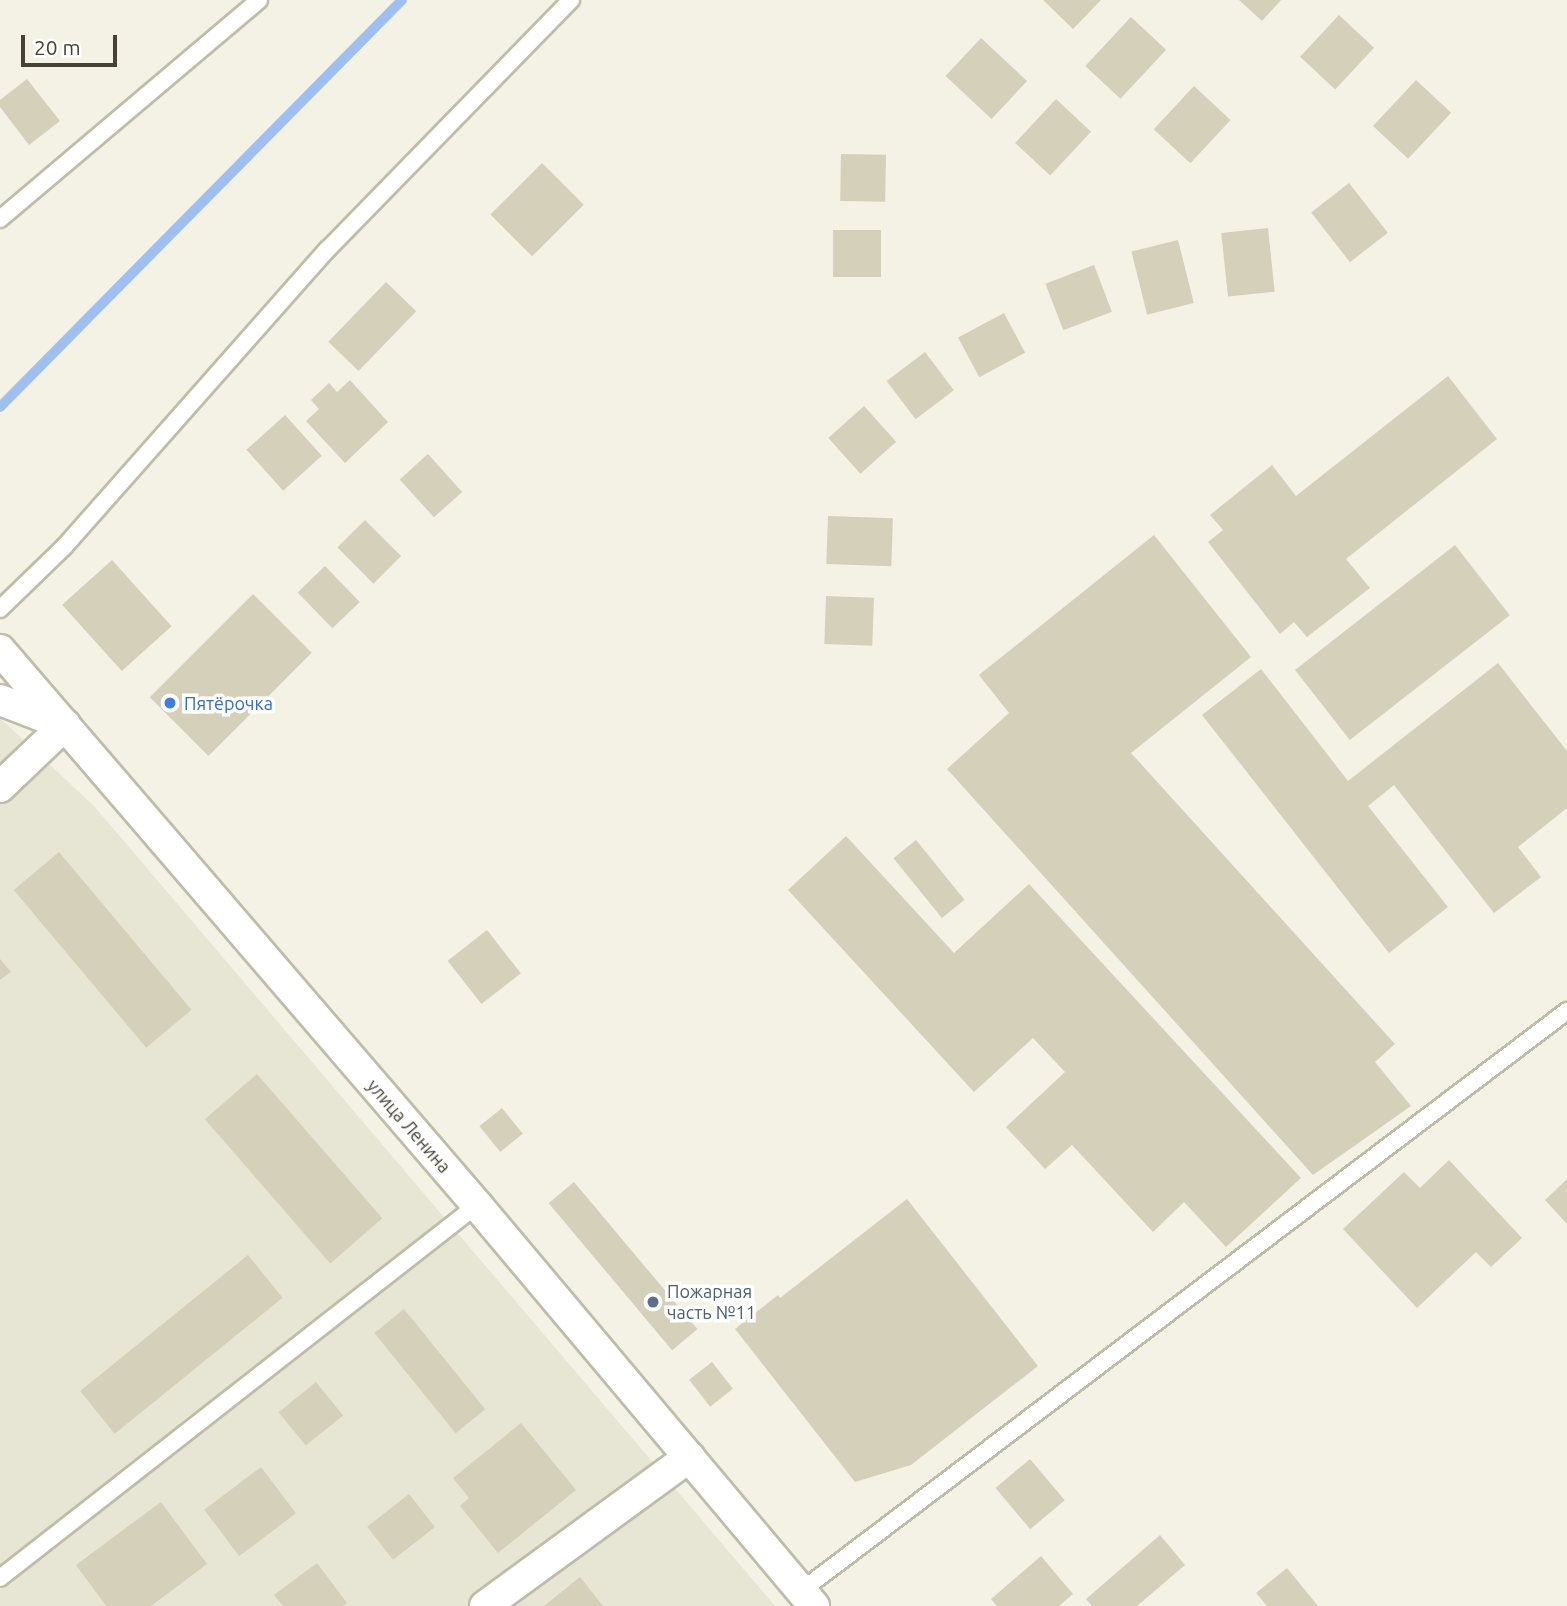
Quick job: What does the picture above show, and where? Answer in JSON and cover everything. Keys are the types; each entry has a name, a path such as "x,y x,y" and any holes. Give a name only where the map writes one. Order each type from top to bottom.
{"street":[{"name":"улица Ленина","path":"0,650 477,1205 807,1599"},
{"path":"0,700 65,725 0,787"},
{"path":"485,1606 689,1457"}],"lane":[{"path":"0,219 259,0"},
{"path":"0,609 64,547 328,249 572,0"},
{"path":"807,1599 1567,1011"},
{"path":"0,1578 477,1205"}],"shaded area":[{"path":"0,718 94,806 775,1606 0,1606"}],"building":[{"path":"1043,0 1101,0 1073,29"},
{"path":"1239,0 1281,0 1262,21"},
{"path":"1339,15 1374,48 1335,89 1300,57"},
{"path":"1131,17 1166,50 1120,99 1085,66"},
{"path":"981,38 1027,81 992,119 946,76"},
{"path":"27,79 60,121 29,145 0,107 0,100"},
{"path":"1416,80 1451,113 1408,159 1373,126"},
{"path":"1194,86 1231,120 1190,163 1154,129"},
{"path":"1056,99 1091,132 1050,176 1015,143"},
{"path":"841,154 886,155 885,202 840,201"},
{"path":"542,163 584,205 532,256 490,215"},
{"path":"1349,183 1388,233 1350,262 1311,213"},
{"path":"1268,228 1275,292 1228,297 1221,233"},
{"path":"833,230 881,230 881,277 833,277"},
{"path":"1178,240 1194,303 1147,315 1131,252"},
{"path":"1094,265 1112,312 1063,330 1045,284"},
{"path":"386,282 416,311 359,371 328,342"},
{"path":"1004,313 1025,353 979,377 958,337"},
{"path":"925,352 954,390 916,419 887,381"},
{"path":"1448,376 1497,439 1346,559 1370,588 1307,637 1294,622 1280,634 1208,542 1223,530 1210,515 1272,465 1296,496"},
{"path":"350,380 388,422 345,463 306,421 319,409 311,400 329,383 337,392"},
{"path":"864,406 896,442 860,474 828,438"},
{"path":"285,415 322,456 283,491 246,450"},
{"path":"428,454 462,492 434,517 400,479"},
{"path":"828,516 893,518 891,566 826,564"},
{"path":"365,520 401,556 373,584 337,548"},
{"path":"1154,535 1251,657 1131,753 1395,1044 1375,1062 1411,1106 1313,1175 947,769 1009,713 979,675"},
{"path":"1455,545 1510,615 1350,740 1295,670"},
{"path":"112,560 172,626 122,671 62,605"},
{"path":"325,566 360,602 332,628 298,592"},
{"path":"253,594 312,653 208,756 150,697"},
{"path":"826,596 874,598 872,646 824,644"},
{"path":"1498,663 1567,751 1567,808 1518,847 1541,877 1494,913 1394,785 1368,806 1448,907 1389,953 1202,715 1261,669 1348,781"},
{"path":"846,836 954,953 1029,884 1301,1178 1226,1247 1184,1202 1153,1232 1072,1145 1045,1169 1006,1127 1065,1072 1033,1038 974,1092 788,890"},
{"path":"916,840 964,900 942,918 893,858"},
{"path":"59,852 191,1010 146,1048 14,890"},
{"path":"487,930 521,973 481,1004 448,961"},
{"path":"0,959 11,972 0,980"},
{"path":"257,1074 382,1218 330,1263 205,1119"},
{"path":"502,1108 523,1134 500,1152 479,1126"},
{"path":"1449,1160 1522,1238 1491,1267 1476,1252 1417,1308 1343,1229 1404,1172 1420,1188"},
{"path":"1567,1179 1567,1224 1545,1200"},
{"path":"574,1182 697,1329 672,1350 549,1203"},
{"path":"907,1199 1038,1366 911,1465 855,1482 735,1329 778,1295 780,1298"},
{"path":"248,1255 283,1298 115,1434 80,1391"},
{"path":"404,1309 485,1409 456,1433 374,1333"},
{"path":"712,1362 733,1389 710,1407 689,1380"},
{"path":"316,1382 343,1415 306,1446 279,1412"},
{"path":"521,1423 576,1490 498,1553 460,1506 469,1498 453,1478"},
{"path":"1030,1459 1065,1500 1030,1529 996,1488"},
{"path":"261,1467 296,1513 239,1556 204,1510"},
{"path":"409,1494 435,1527 393,1560 367,1527"},
{"path":"161,1502 207,1564 151,1606 106,1606 76,1565"},
{"path":"1160,1535 1185,1565 1137,1606 1092,1606 1086,1599"},
{"path":"1041,1556 1073,1594 1059,1606 997,1606 991,1599"},
{"path":"317,1563 347,1603 343,1606 283,1606 274,1595"},
{"path":"1287,1568 1318,1606 1267,1606 1256,1593"},
{"path":"580,1577 603,1606 544,1606"}],"waterway":[{"path":"0,407 402,0"}],"place":[{"name":"Пятёрочка","path":"170,703"},
{"name":"Пожарная часть №11","path":"653,1302"}]}
